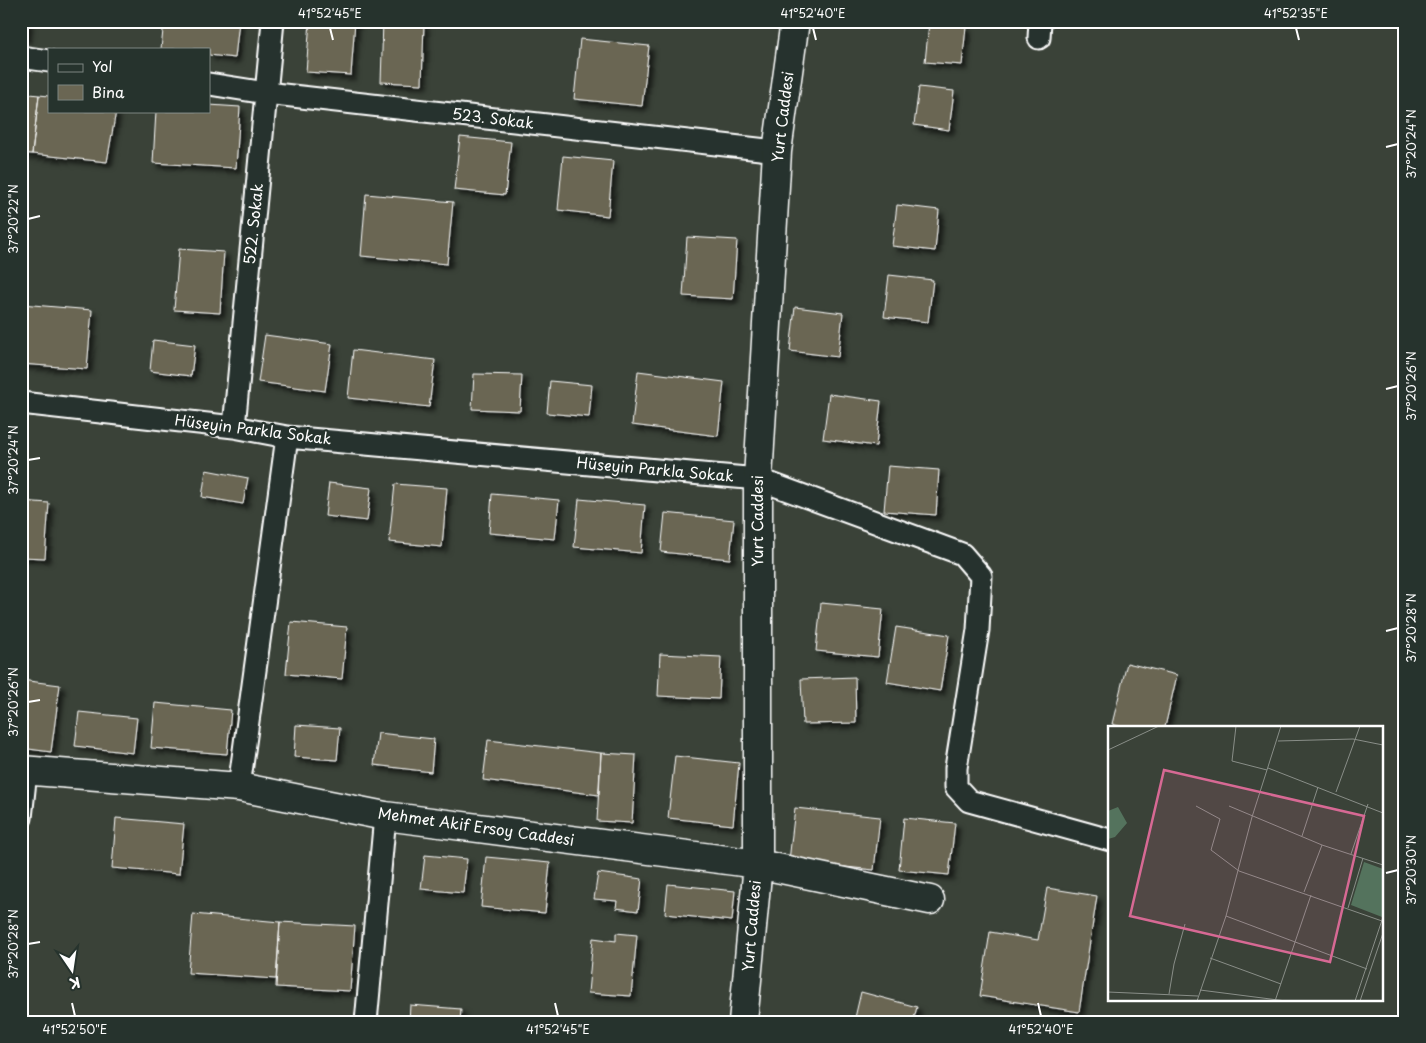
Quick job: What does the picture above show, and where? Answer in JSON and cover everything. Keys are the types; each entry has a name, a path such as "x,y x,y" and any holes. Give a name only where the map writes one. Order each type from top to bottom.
{"street":[{"name":"522. Sokak","path":"234,427 273,21"},
{"name":"Yurt Caddesi","path":"743,1022 758,864 758,479 777,151 795,21"},
{"path":"21,57 48,61"},
{"name":"523. Sokak","path":"210,84 266,93 777,151"},
{"name":"Hüseyin Parkla Sokak","path":"21,403 234,427 287,437 758,479 962,554 981,576 978,630 956,768 956,787 970,801 1108,839"},
{"path":"239,787 287,437"},
{"path":"21,818 24,771"},
{"name":"Mehmet Akif Ersoy Caddesi","path":"24,771 239,787 385,816 758,864 930,900"},
{"path":"366,1022 385,816"}],"building":[{"path":"21,21 28,21 26,38 21,38"},
{"path":"164,21 239,21 235,58 210,55 210,48 161,48"},
{"path":"310,21 355,21 351,75 306,72"},
{"path":"383,21 424,23 422,84 381,82"},
{"path":"929,23 966,27 962,65 925,62"},
{"path":"580,39 649,46 642,106 574,99"},
{"path":"919,87 954,91 949,130 914,125"},
{"path":"21,93 39,95 32,154 21,153"},
{"path":"39,95 48,96 48,112 116,112 107,162 32,154"},
{"path":"210,105 240,107 236,168 153,163 156,112 210,112"},
{"path":"460,137 511,142 505,195 454,190"},
{"path":"563,156 613,161 608,216 558,210"},
{"path":"366,194 453,202 447,264 361,256"},
{"path":"897,205 939,210 935,251 892,246"},
{"path":"687,237 737,240 733,299 683,296"},
{"path":"179,249 224,252 220,313 174,310"},
{"path":"889,275 933,280 928,322 884,317"},
{"path":"21,304 92,310 87,369 21,364"},
{"path":"795,307 843,313 838,357 790,351"},
{"path":"265,335 332,344 325,391 258,382"},
{"path":"153,340 195,345 191,376 150,371"},
{"path":"353,350 435,360 429,407 348,398"},
{"path":"638,371 724,382 718,436 632,425"},
{"path":"474,374 522,375 520,411 472,409"},
{"path":"550,381 592,385 589,417 547,413"},
{"path":"829,394 881,401 876,446 823,439"},
{"path":"888,466 939,470 936,515 884,511"},
{"path":"206,470 248,478 243,504 202,497"},
{"path":"329,483 371,488 367,521 325,516"},
{"path":"395,484 447,488 442,547 389,542"},
{"path":"492,494 559,500 555,539 489,533"},
{"path":"579,499 645,505 641,553 574,547"},
{"path":"21,501 49,503 45,558 21,557"},
{"path":"665,513 734,520 730,559 661,552"},
{"path":"821,603 883,609 878,657 816,651"},
{"path":"291,622 347,627 342,679 286,674"},
{"path":"896,627 949,635 940,691 887,682"},
{"path":"660,654 721,657 719,699 658,696"},
{"path":"1127,663 1177,675 1165,726 1119,726 1112,724"},
{"path":"855,677 856,723 803,724 801,679"},
{"path":"21,680 60,685 51,752 21,748"},
{"path":"155,703 231,710 227,754 151,748"},
{"path":"79,712 137,718 133,753 75,746"},
{"path":"296,725 340,728 337,760 294,757"},
{"path":"378,733 434,739 431,772 374,765"},
{"path":"488,740 601,753 599,795 483,780"},
{"path":"601,753 636,755 632,823 597,821"},
{"path":"675,756 739,763 733,825 668,818"},
{"path":"795,808 880,817 874,870 789,861"},
{"path":"116,818 184,824 179,874 112,868"},
{"path":"904,818 955,823 949,875 899,870"},
{"path":"425,855 467,859 463,893 421,889"},
{"path":"486,857 550,863 545,913 481,907"},
{"path":"598,873 642,879 638,911 616,908 617,901 594,899"},
{"path":"668,884 735,891 732,921 665,914"},
{"path":"1047,888 1097,896 1079,1012 980,996 990,932 1038,940"},
{"path":"193,914 280,922 276,979 188,973"},
{"path":"280,922 355,926 350,991 276,987"},
{"path":"616,933 637,935 631,996 588,993 593,938 616,941"},
{"path":"861,992 917,1007 913,1022 854,1022"},
{"path":"410,1005 461,1009 460,1022 409,1022"}]}
